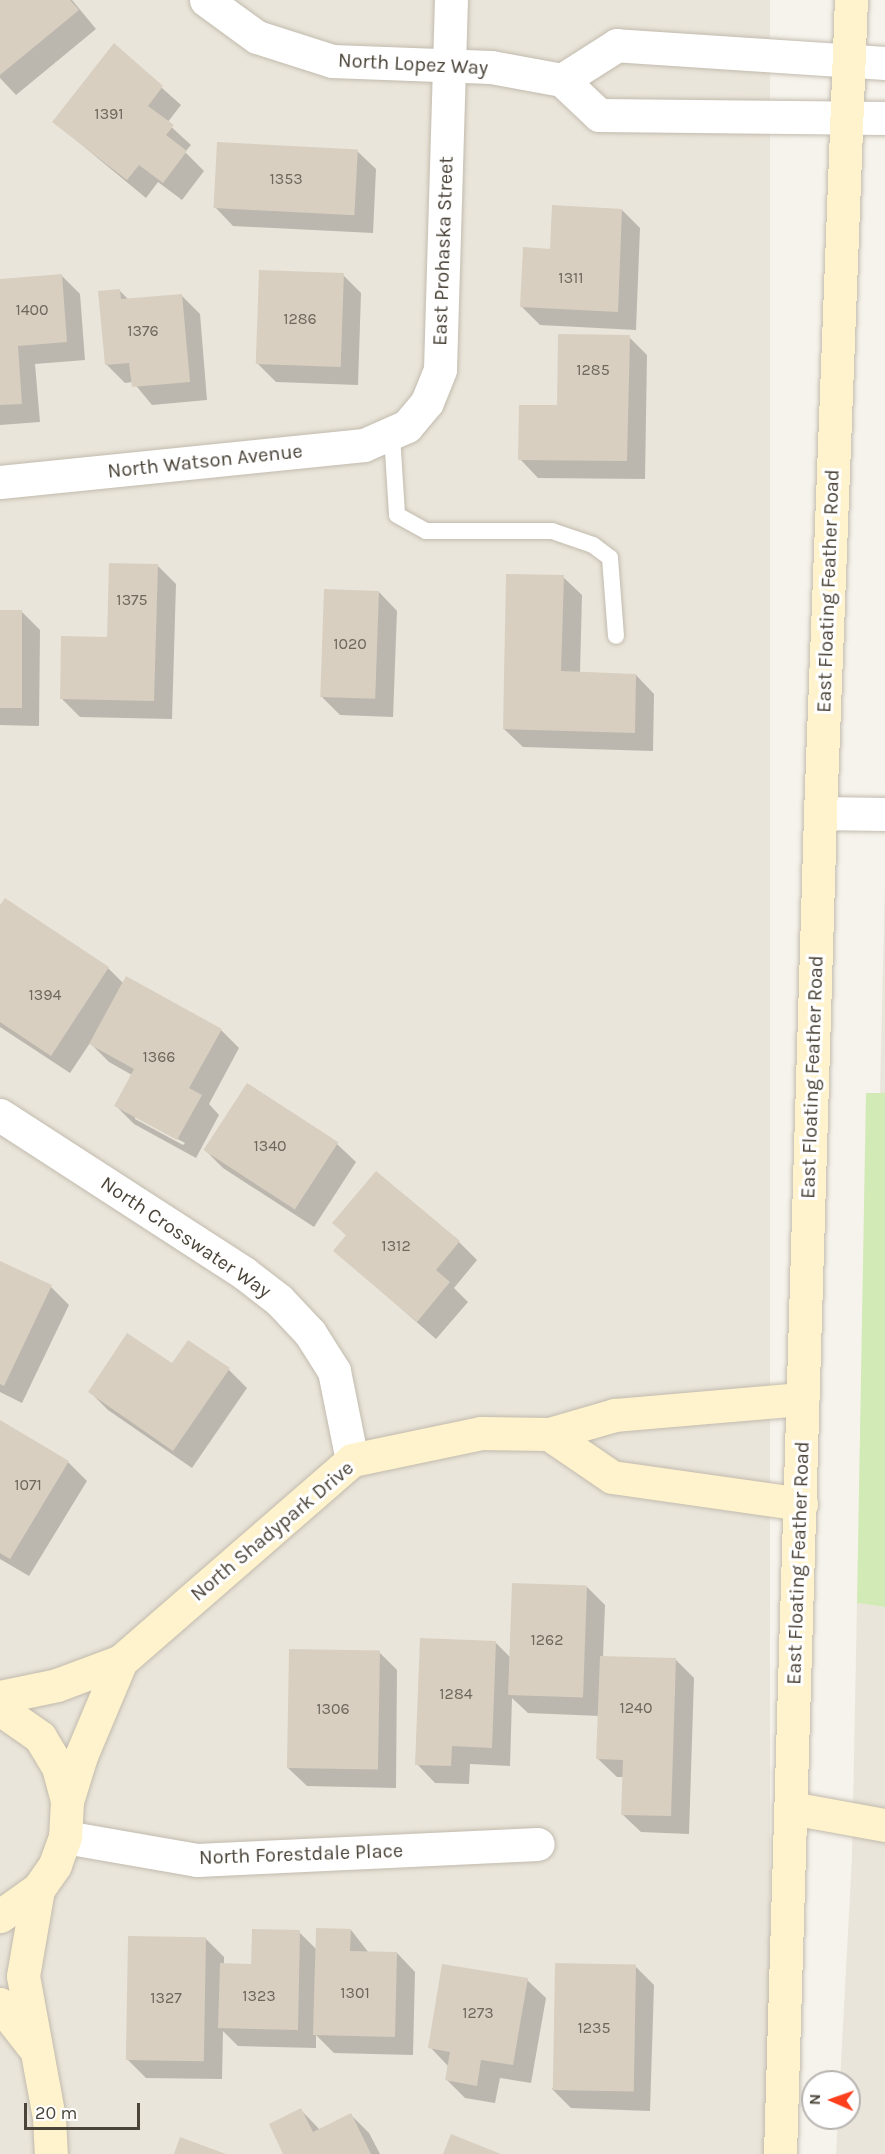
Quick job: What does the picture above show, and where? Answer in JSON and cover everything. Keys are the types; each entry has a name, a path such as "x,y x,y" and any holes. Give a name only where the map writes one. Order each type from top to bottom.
{"main road":[{"name":"East Floating Feather Road","path":"780,2154 820,813 851,0"},
{"name":"North Shadypark Drive","path":"0,1697 57,1684 121,1661 351,1460 481,1433 549,1434 615,1415 802,1399"},
{"path":"549,1434 612,1477 801,1504"},
{"name":"North Shadypark Drive","path":"67,1801 81,1756 121,1661"},
{"path":"0,1709 40,1737 58,1767 67,1801 65,1837 55,1865 38,1889 0,1916"},
{"path":"791,1808 885,1825"},
{"path":"38,1889 23,1976 49,2118 51,2154"},
{"path":"0,2004 35,2049"}],"street":[{"name":"North Lopez Way","path":"206,0 257,37 332,61 491,67 562,80"},
{"name":"East Prohaska Street","path":"400,431 427,402 440,369 451,0"},
{"path":"885,63 617,45 562,80 599,115 885,118"},
{"name":"North Watson Avenue","path":"0,482 364,445 400,431"},
{"path":"820,813 885,814"},
{"name":"North Crosswater Way","path":"0,1115 244,1273 279,1300 310,1333 334,1371 351,1460"},
{"name":"North Forestdale Place","path":"65,1837 197,1860 538,1844"}],"lane":[{"path":"400,431 397,515 426,531 552,531 593,545 610,558 616,636"}],"shaded area":[{"path":"0,0 770,0 770,2154 0,2154"},
{"path":"885,880 885,1093 880,1093"},
{"path":"857,1603 885,1607 885,2154 836,2154 837,2130 861,2130 861,2070 841,2070 852,1856"}],"green space":[{"path":"866,1093 885,1093 885,1607 857,1603"}],"building":[{"path":"0,0 70,0 79,10 0,75"},
{"path":"114,43 163,86 148,106 174,125 166,135 187,151 163,183 139,165 127,180 52,122"},
{"path":"217,142 358,149 354,215 214,208"},
{"path":"552,205 622,209 618,312 520,307 523,247 550,249"},
{"path":"259,270 344,273 341,367 256,364"},
{"path":"62,274 67,342 18,346 22,404 0,405 0,279"},
{"path":"120,289 121,299 182,294 190,382 132,387 129,363 105,365 98,291"},
{"path":"558,334 630,335 627,461 518,460 519,405 557,405"},
{"path":"109,563 158,564 154,701 60,699 61,636 107,637"},
{"path":"506,574 564,575 561,671 636,674 635,733 503,729"},
{"path":"324,589 379,591 375,699 320,697"},
{"path":"0,610 22,610 22,708 0,708"},
{"path":"5,898 109,967 51,1056 0,1022 0,905"},
{"path":"126,976 222,1029 189,1088 202,1095 177,1140 114,1106 134,1069 89,1044"},
{"path":"247,1083 338,1142 295,1209 203,1150"},
{"path":"376,1171 460,1241 436,1270 450,1282 417,1322 333,1251 346,1235 332,1223"},
{"path":"0,1261 52,1285 4,1386 0,1384"},
{"path":"127,1333 172,1363 188,1340 230,1368 173,1451 88,1392"},
{"path":"0,1420 69,1461 10,1559 0,1553"},
{"path":"512,1583 587,1586 583,1698 508,1695"},
{"path":"420,1638 496,1641 492,1748 452,1746 451,1766 415,1765"},
{"path":"289,1649 380,1651 378,1770 287,1768"},
{"path":"600,1656 676,1658 671,1816 621,1815 623,1760 596,1759"},
{"path":"316,1928 351,1929 350,1951 397,1952 395,2037 313,2035"},
{"path":"252,1929 300,1930 298,2030 218,2028 220,1963 251,1964"},
{"path":"128,1936 206,1937 204,2061 126,2060"},
{"path":"555,1963 636,1964 634,2091 553,2090"},
{"path":"442,1964 528,1978 513,2065 481,2060 477,2086 445,2080 450,2052 428,2048"},
{"path":"301,2108 313,2132 351,2113 371,2154 283,2154 269,2124"},
{"path":"451,2134 501,2154 443,2154"},
{"path":"180,2137 226,2154 174,2154"}]}
